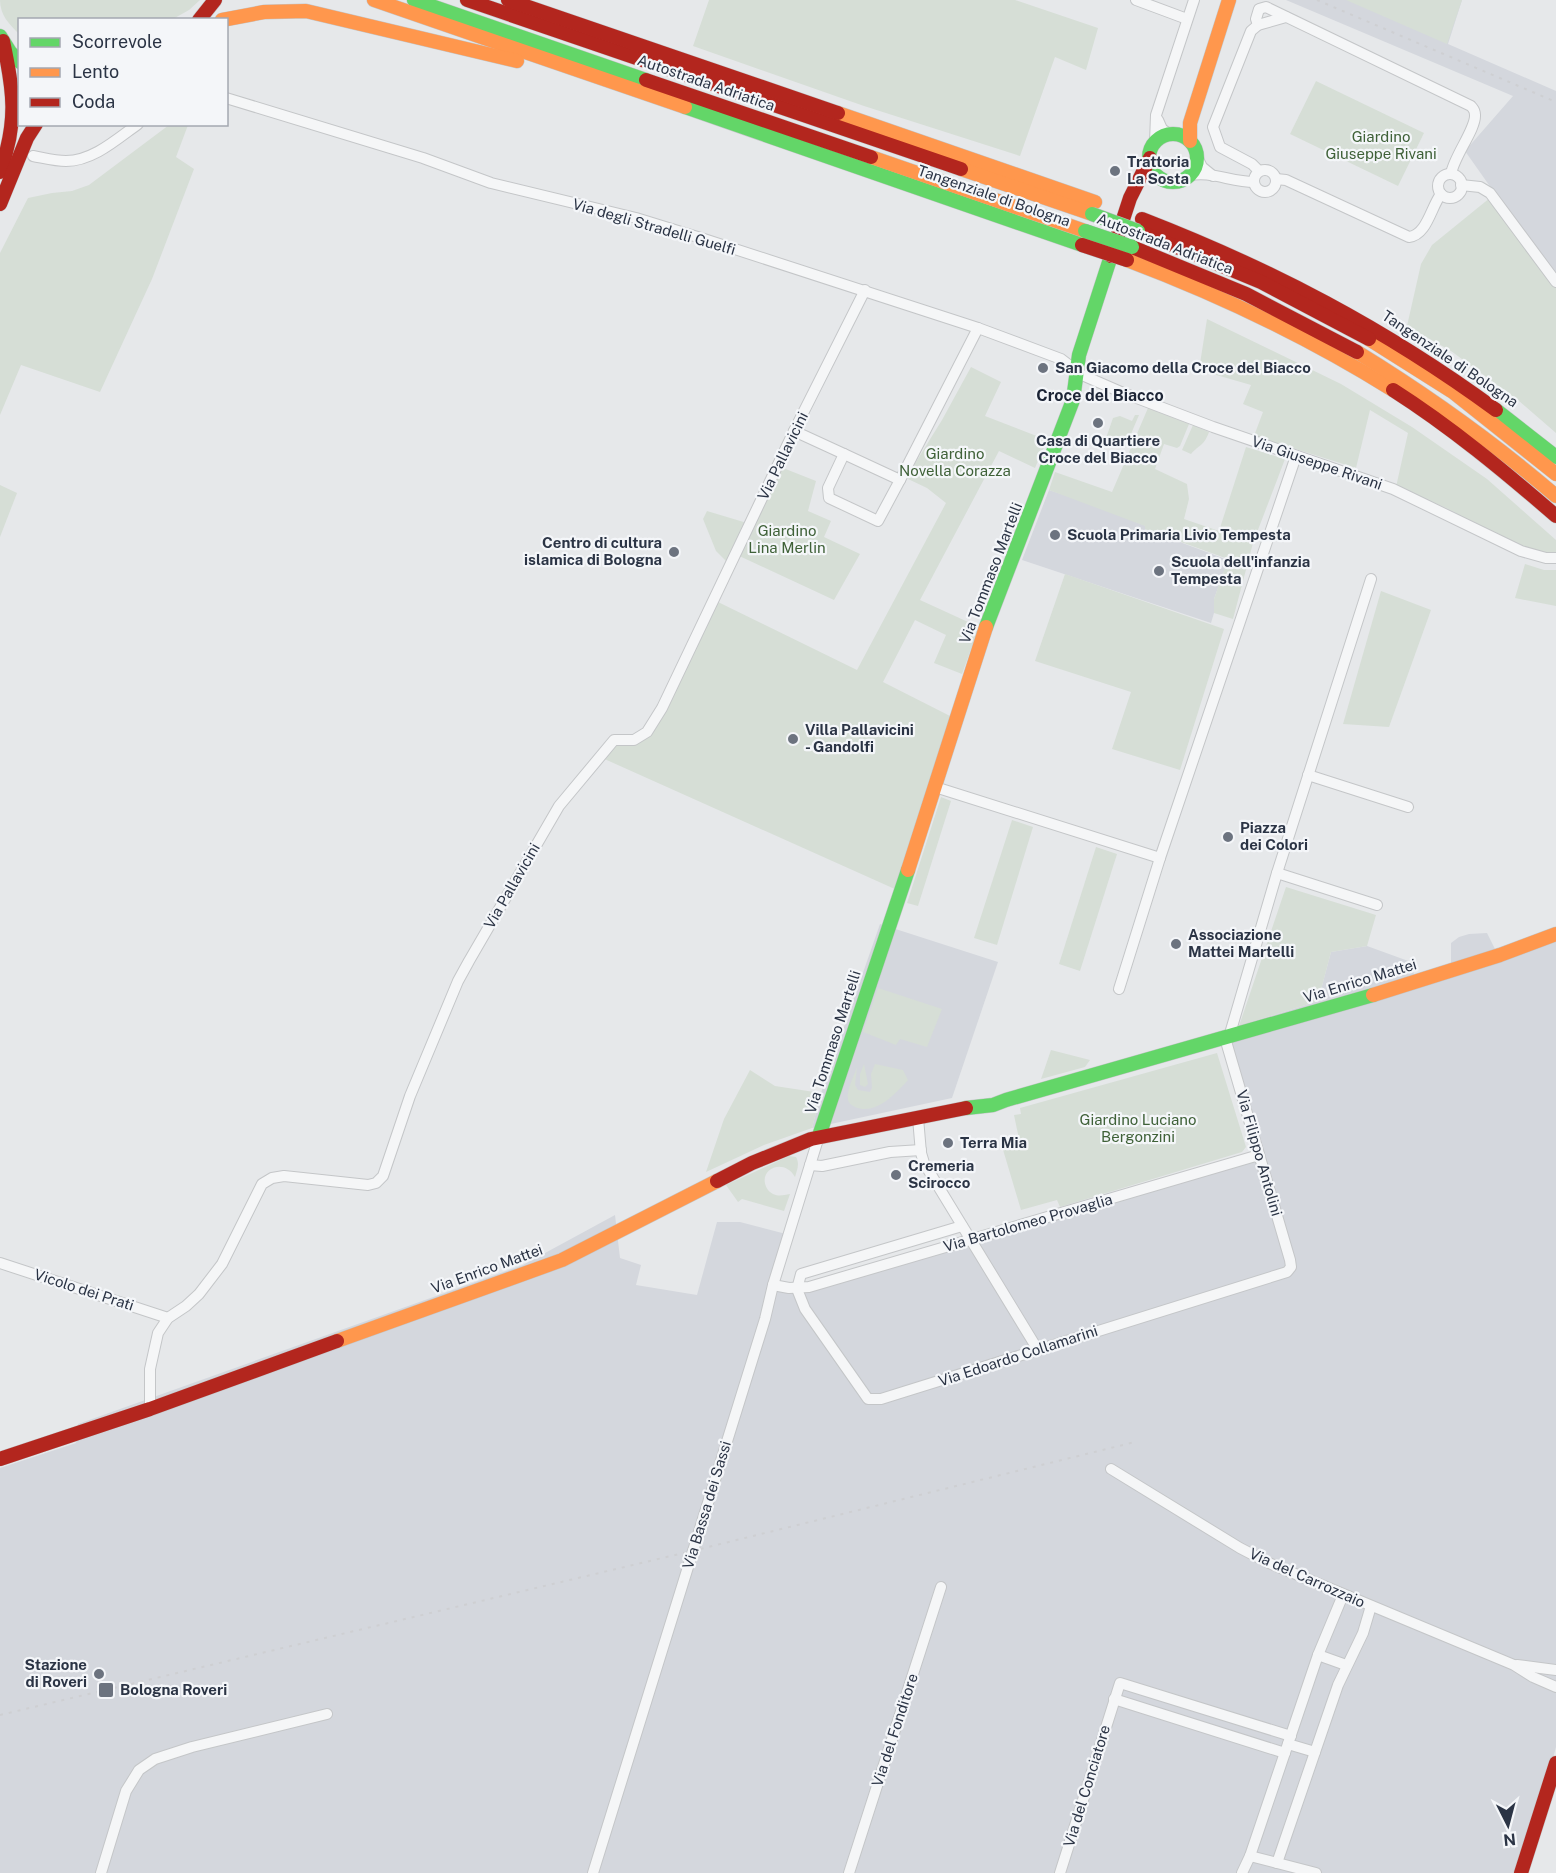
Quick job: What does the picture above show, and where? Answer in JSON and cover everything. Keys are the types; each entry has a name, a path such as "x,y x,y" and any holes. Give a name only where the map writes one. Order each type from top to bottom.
{"main road":[{"path":"200,18 214,0"},
{"name":"Tangenziale di Bologna","path":"374,0 1129,254 1176,278 1247,309 1335,354 1433,417 1515,480 1556,516"},
{"name":"Autostrada Adriatica","path":"414,0 1084,238"},
{"name":"Autostrada Adriatica","path":"467,0 1140,225 1264,283 1351,328 1453,393 1556,474"},
{"name":"Tangenziale di Bologna","path":"508,0 1093,208"},
{"path":"542,0 580,17 601,32"},
{"path":"1190,141 1190,123 1229,0"},
{"path":"228,19 255,12 306,11 505,57 606,86 631,88"},
{"path":"1,39 18,60"},
{"path":"0,172 10,142 15,116 12,84 1,39"},
{"path":"1164,181 1154,172 1149,158 1151,148 1155,142 1170,134 1185,119 1197,86 1202,81"},
{"path":"0,204 27,138 35,126"},
{"path":"1135,189 1147,182 1179,181 1194,170 1197,158 1190,141 1181,135 1170,134"},
{"name":"Via Tommaso Martelli","path":"819,1136 984,633 1073,400 1079,355 1130,198 1149,158"},
{"name":"Tangenziale di Bologna","path":"1140,225 1199,240 1260,267 1358,317 1461,383 1556,457"},
{"name":"Autostrada Adriatica","path":"1129,254 1215,280 1342,343 1450,412 1556,496"},
{"path":"1515,480 1524,493 1556,524"},
{"name":"Via Enrico Mattei","path":"1500,955 1556,934"},
{"name":"Via Enrico Mattei","path":"0,1458 150,1409 562,1260 753,1163 819,1136 980,1105 994,1105 1227,1038 1500,955 1556,941"},
{"path":"1521,1873 1556,1763"}],"street":[{"path":"1136,0 1187,20"},
{"path":"1155,142 1157,111 1194,0"},
{"path":"1259,171 1255,175 1254,182 1257,189 1264,192 1275,187 1276,179 1271,171 1259,171 1252,164 1220,147 1214,125 1248,36 1258,24 1256,16 1259,9 1263,7 1471,106 1475,119 1451,174"},
{"name":"Via degli Stradelli Guelfi","path":"228,99 423,158 491,183 636,218 865,290 978,328 1060,359 1076,371"},
{"path":"1157,111 1160,124 1170,134"},
{"path":"33,156 59,161 79,159 98,152 135,126"},
{"path":"1197,158 1202,167 1213,176"},
{"path":"1188,176 1201,174 1236,182 1254,182"},
{"path":"1451,174 1458,177 1461,185 1461,190 1455,196 1448,198 1441,194 1438,187 1444,175 1451,174"},
{"path":"1276,179 1286,180 1409,237 1421,232 1441,194"},
{"path":"1461,185 1480,187 1490,193 1556,282"},
{"name":"Via Pallavicini","path":"150,1409 150,1369 158,1333 168,1318 199,1294 222,1264 262,1184 272,1178 284,1176 368,1185 376,1183 382,1176 410,1096 469,961 559,806 614,740 634,740 646,732 662,708 794,431 865,290"},
{"path":"844,454 828,488 828,498 878,521 978,328"},
{"name":"Via Giuseppe Rivani","path":"1076,371 1136,398 1394,489 1521,551 1556,558"},
{"path":"794,431 900,480"},
{"path":"1119,989 1160,858 1296,456"},
{"path":"1227,1038 1371,579"},
{"path":"1308,775 1408,807"},
{"path":"935,787 1160,858"},
{"path":"1277,873 1377,905"},
{"name":"Via Filippo Antolini","path":"1227,1038 1291,1267"},
{"path":"918,1118 924,1163 1038,1350"},
{"name":"Via Bassa dei Sassi","path":"593,1873 819,1136"},
{"path":"810,1165 822,1166 890,1152 921,1150"},
{"name":"Via Bartolomeo Provaglia","path":"773,1285 797,1289 809,1287 1259,1155"},
{"name":"Via Bartolomeo Provaglia","path":"797,1289 801,1274 962,1226"},
{"name":"Vicolo dei Prati","path":"0,1263 168,1318"},
{"name":"Via Edoardo Collamarini","path":"797,1289 805,1310 868,1399 881,1399 1282,1274 1291,1267"},
{"name":"Via del Carrozzaio","path":"1111,1469 1240,1548 1343,1595 1514,1665 1533,1677 1556,1687"},
{"name":"Via del Fonditore","path":"849,1873 941,1587"},
{"path":"1242,1873 1250,1857 1318,1655 1343,1595"},
{"path":"1277,1863 1346,1665 1363,1633 1371,1606"},
{"path":"1318,1655 1346,1665"},
{"name":"Via del Carrozzaio","path":"1514,1665 1556,1670"},
{"path":"1288,1744 1211,1711 1120,1683 1114,1699 1206,1728 1288,1744 1315,1752"},
{"name":"Via del Conciatore","path":"1060,1873 1114,1699"},
{"path":"1206,1728 1211,1711"},
{"path":"101,1873 126,1791 139,1770 154,1759 169,1752 327,1714"},
{"path":"1250,1857 1316,1873"}],"shaded area":[{"path":"1286,0 1462,0 1448,44 1556,91 1556,280 1465,151 1513,96"},
{"name":"Scuola dell'infanzia Tempesta","path":"1049,490 1085,502 1146,526 1145,529 1228,560 1214,599 1211,623 1022,560"},
{"path":"880,924 998,962 952,1098 812,1128 821,1093"},
{"path":"1556,928 1556,1747 1523,1873 0,1873 0,1468 76,1443 78,1424 523,1265 615,1215 620,1258 641,1265 636,1285 697,1295 717,1222 740,1222 786,1234 773,1280 789,1290 1258,1153 1223,1038 1239,1026 1318,1001 1331,952 1367,946 1411,962 1414,975 1451,966 1451,943 1459,937 1487,933 1495,949"}],"green space":[{"path":"0,0 200,0 175,18 18,18 18,33 3,15"},
{"path":"709,0 1015,0 1098,28 1086,70 1055,57 1020,156 864,106 693,46"},
{"path":"1346,0 1462,0 1447,44"},
{"name":"Giardino Giuseppe Rivani","path":"1316,81 1424,133 1398,186 1290,134"},
{"path":"168,126 188,126 176,157 194,169 152,279 100,392 21,365 0,415 0,253 28,198 72,191 89,185"},
{"path":"1496,193 1556,280 1556,433 1519,401 1451,351 1407,326 1421,264 1432,245"},
{"path":"1207,319 1341,384 1412,427 1487,479 1556,540 1556,553 1541,553 1512,544 1444,507 1396,487 1408,433 1370,410 1356,468 1254,436 1263,412 1243,404 1251,385 1199,370"},
{"name":"Giardino Novella Corazza","path":"971,367 1001,382 985,416 1047,440 1035,468 999,451 920,600 979,627 962,674 934,663 946,635 915,620 883,682 952,717 897,890 600,757 614,740 647,732 718,602 857,670 946,503 927,488 906,478"},
{"path":"1148,408 1189,424 1180,446 1177,448 1164,444 1155,469 1187,484 1189,499 1184,519 1219,531 1246,447 1285,459 1253,543 1233,619 1214,613 1214,599 1228,559 1145,529 1145,526 1049,490 1055,472 1112,492"},
{"path":"1135,415 1139,415 1125,448 1105,441 1113,418 1120,416 1132,421"},
{"path":"1193,425 1209,432 1191,454 1182,450"},
{"name":"Giardino Lina Merlin","path":"778,466 816,481 808,511 831,521 824,537 860,554 834,600 735,554"},
{"path":"0,485 17,493 0,537"},
{"path":"707,511 747,523 728,563 716,551 703,519"},
{"path":"1525,564 1544,570 1556,570 1556,606 1515,598"},
{"path":"1065,574 1224,629 1180,770 1112,749 1131,692 1035,661"},
{"path":"1381,591 1431,610 1389,727 1343,724"},
{"path":"941,797 951,801 918,906 907,903"},
{"path":"1012,820 1033,827 997,945 974,938"},
{"path":"1096,847 1117,854 1080,971 1059,964"},
{"path":"1286,887 1376,915 1367,946 1331,952 1318,1001 1239,1026"},
{"path":"878,988 942,1009 927,1047 900,1039 896,1045 863,1032"},
{"path":"1051,1050 1090,1060 1085,1067 1041,1079"},
{"name":"Giardino Luciano Bergonzini","path":"1217,1053 1246,1147 1242,1152 1060,1207 1057,1200 1021,1210 1001,1143 1019,1139 1014,1115 1021,1114 1020,1108"},
{"path":"864,1064 868,1084 865,1087 860,1085 860,1074"},
{"path":"875,1064 903,1070 908,1080 878,1106 863,1109 855,1107 849,1102 848,1096 857,1067 855,1085 858,1090 870,1092 871,1074"},
{"path":"750,1070 775,1086 821,1093 812,1128 764,1145 706,1172 724,1119"},
{"path":"789,1156 796,1157 797,1160 798,1167 795,1177 790,1171 778,1167 772,1168 765,1177 765,1183 770,1192 778,1195 790,1194 784,1211 742,1199 738,1202 726,1185"}],"railway":[{"path":"1317,0 1556,102"},
{"path":"0,1715 692,1551 1135,1442"}],"traffic: fast":[{"path":"414,0 646,80"},
{"path":"0,36 18,60"},
{"path":"685,107 1082,245"},
{"path":"1173,134 1190,141 1197,158 1190,175 1173,182 1156,175 1149,158 1156,141 1173,134"},
{"path":"1092,214 1138,231"},
{"path":"1085,231 1132,247"},
{"path":"986,627 1073,400 1079,355 1111,256"},
{"path":"1496,410 1556,457"},
{"path":"819,1136 908,870"},
{"path":"966,1108 993,1105 1373,995"}],"traffic: slow":[{"path":"374,0 685,107"},
{"path":"1190,141 1190,123 1229,0"},
{"path":"228,19 264,12 306,11 517,61"},
{"path":"838,113 1095,202"},
{"path":"871,157 1085,231"},
{"path":"961,169 1092,214"},
{"path":"1127,260 1263,318 1329,352 1393,390"},
{"path":"1369,339 1453,392 1556,474"},
{"path":"1357,352 1459,420 1556,496"},
{"path":"908,870 986,627"},
{"path":"1373,995 1500,955 1556,934"},
{"path":"337,1341 562,1260 717,1181"}],"traffic: jam":[{"path":"201,18 215,0"},
{"path":"467,0 961,169"},
{"path":"508,0 838,113"},
{"path":"0,172 12,122 12,91 3,41"},
{"path":"646,80 871,157"},
{"path":"0,204 27,138 35,126"},
{"path":"1111,256 1130,198 1150,158"},
{"path":"1142,219 1236,258 1325,302 1412,353 1496,410"},
{"path":"1138,231 1261,282 1369,339"},
{"path":"1082,245 1127,260"},
{"path":"1132,247 1246,294 1357,352"},
{"path":"1393,390 1477,450 1556,516"},
{"path":"717,1181 752,1163 811,1139 966,1108"},
{"path":"0,1459 150,1409 337,1341"},
{"path":"1521,1873 1556,1763"}],"place":[{"name":"Trattoria La Sosta","path":"1115,171"},
{"name":"San Giacomo della Croce del Biacco","path":"1043,368"},
{"name":"Casa di Quartiere Croce del Biacco","path":"1098,423"},
{"name":"Scuola Primaria Livio Tempesta","path":"1055,535"},
{"name":"Centro di cultura islamica di Bologna","path":"674,552"},
{"name":"Scuola dell'infanzia Tempesta","path":"1159,571"},
{"name":"Villa Pallavicini - Gandolfi","path":"793,739"},
{"name":"Piazza dei Colori","path":"1228,837"},
{"name":"Associazione Mattei Martelli","path":"1176,944"},
{"name":"Terra Mia","path":"948,1143"},
{"name":"Cremeria Scirocco","path":"896,1175"},
{"name":"Stazione di Roveri","path":"99,1674"},
{"name":"Bologna Roveri","path":"106,1690"}],"district":[{"name":"Croce del Biacco","path":"1100,395"}]}
